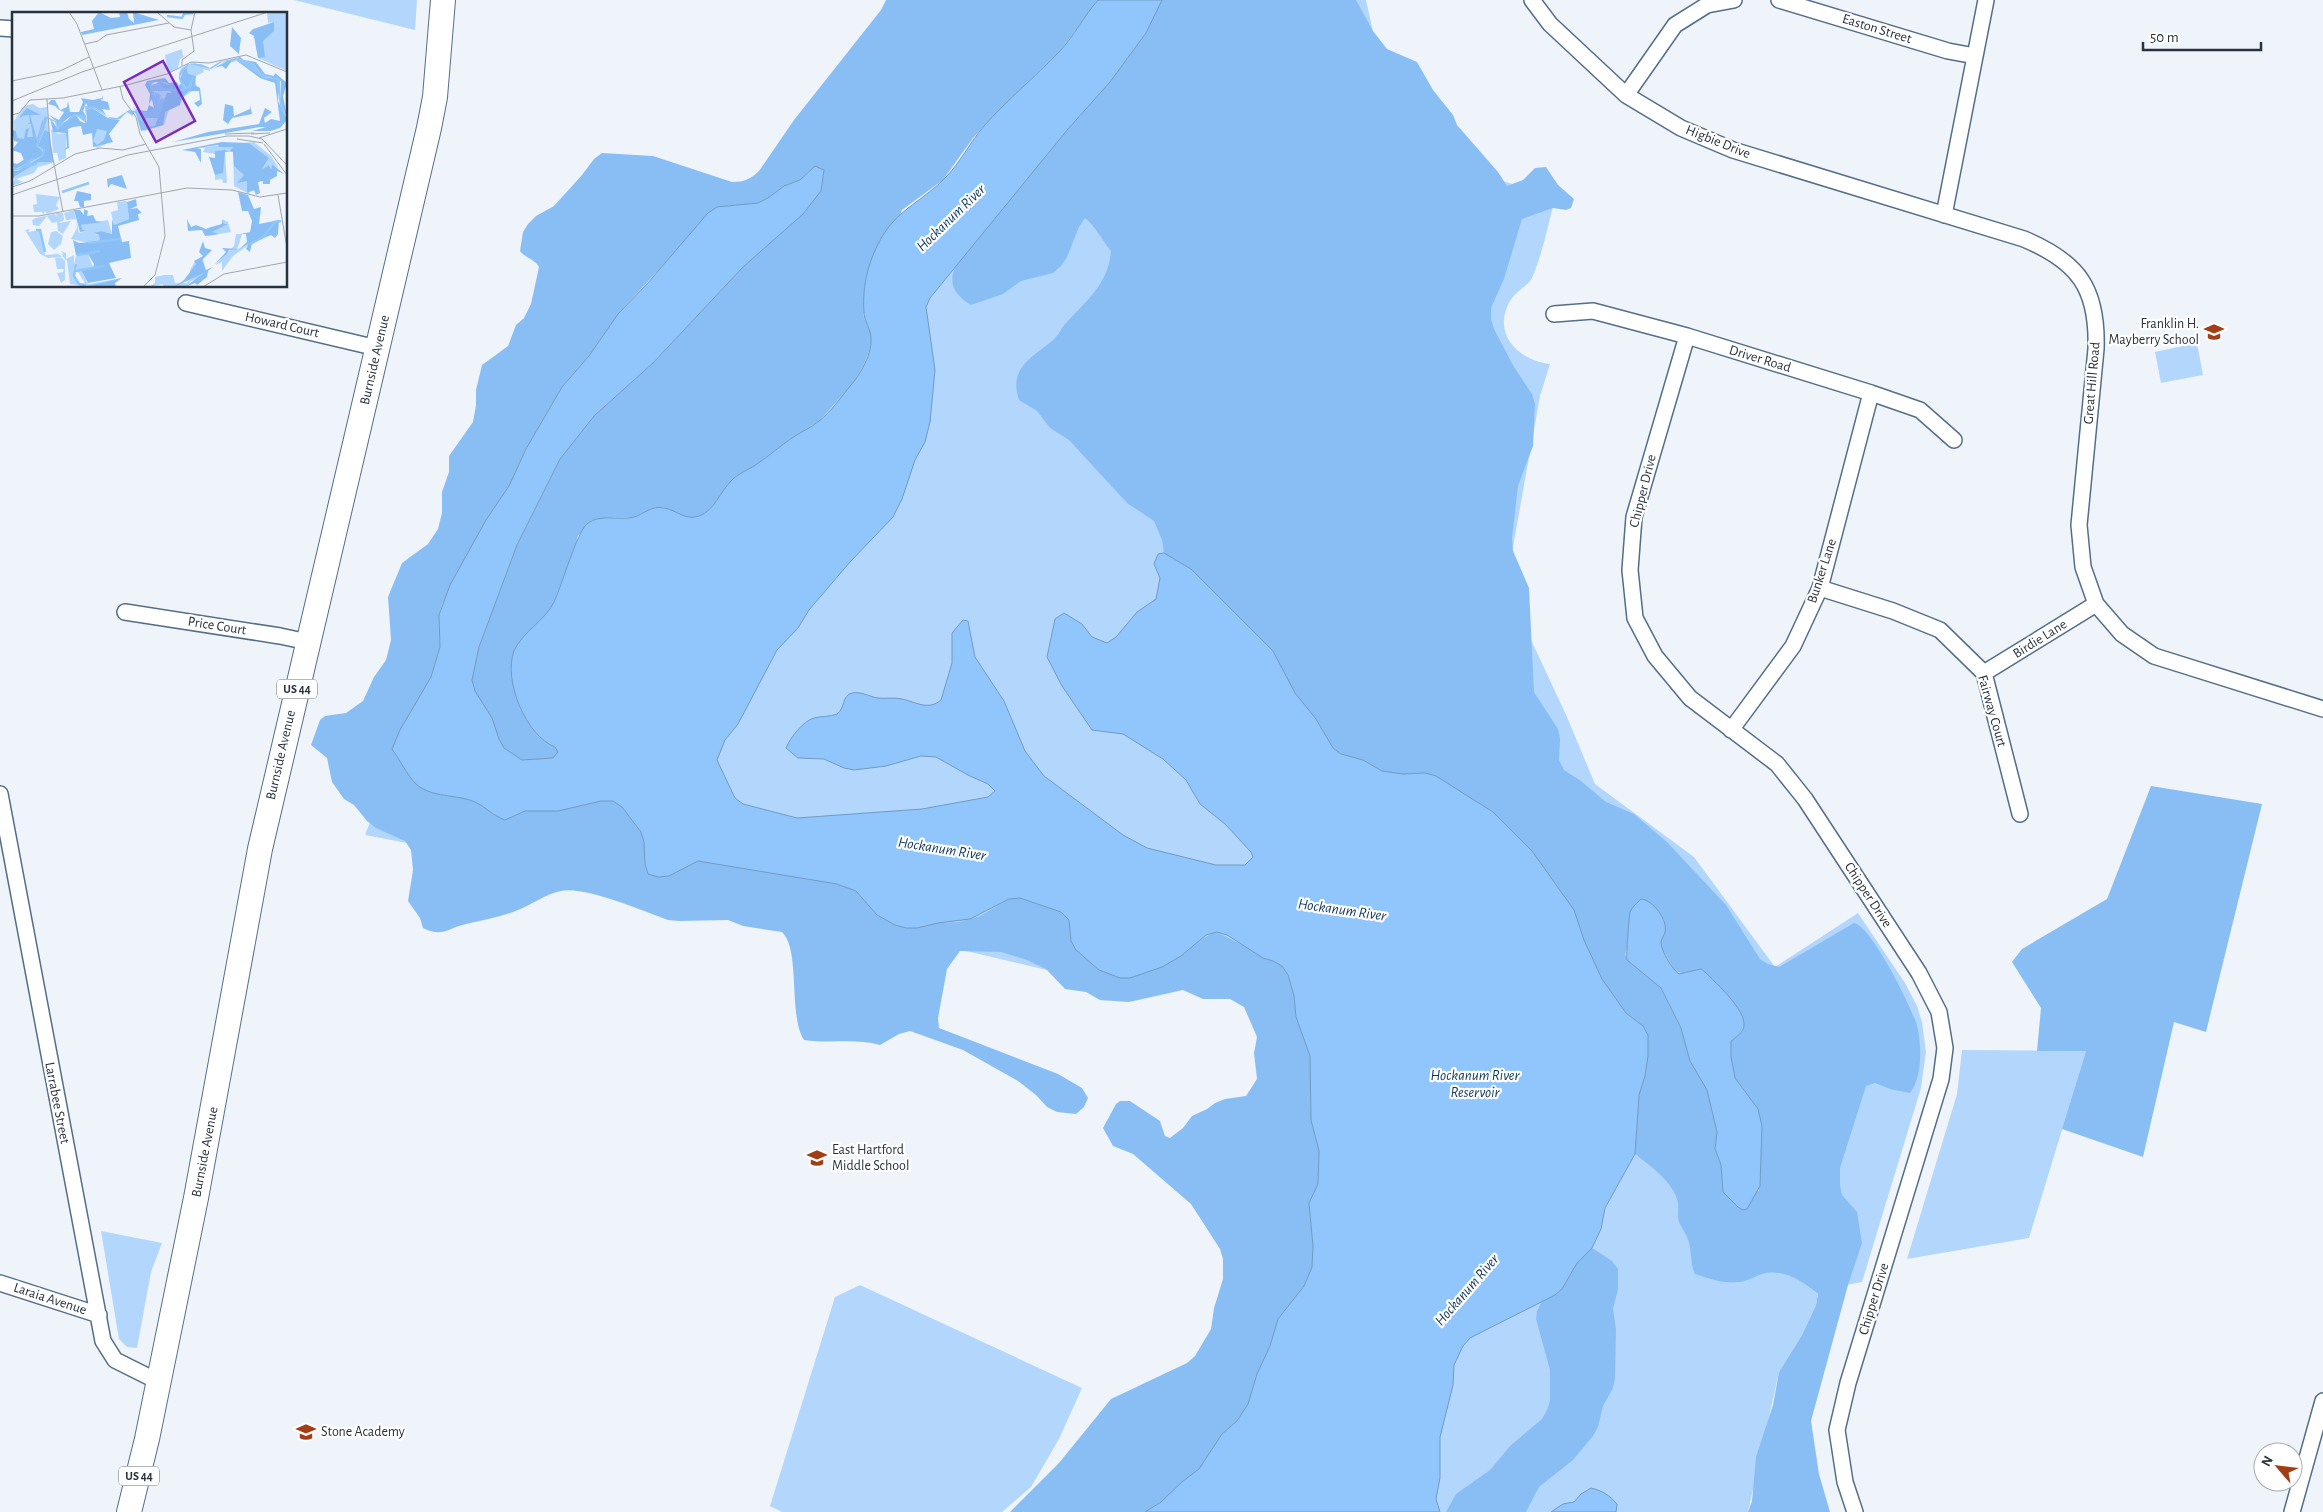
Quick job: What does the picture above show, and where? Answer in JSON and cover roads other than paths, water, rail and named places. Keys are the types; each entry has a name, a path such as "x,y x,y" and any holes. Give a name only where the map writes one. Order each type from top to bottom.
{"main road":[{"name":"Burnside Avenue","path":"129,1512 159,1382 196,1198 260,849 435,97 443,0"}],"street":[{"name":"Higbie Drive","path":"1532,0 1550,24 1626,95 1681,128 1733,150 1944,215"},
{"path":"1626,95 1675,25 1707,4 1734,0"},
{"name":"Easton Street","path":"1779,0 1948,51 1975,56"},
{"path":"1944,215 1986,0"},
{"name":"Great Hill Road","path":"1944,215 2024,239 2053,252 2075,270 2090,299 2096,323 2096,349 2079,524 2083,567 2096,604 2122,634 2154,656 2323,709"},
{"name":"Howard Court","path":"186,303 377,348"},
{"name":"Driver Road","path":"1554,314 1594,311 1687,336 1871,393 1920,410 1954,440"},
{"name":"Chipper Drive","path":"1687,336 1634,517 1630,570 1635,618 1655,656 1690,698 1777,764 1805,799 1919,974 1939,1012 1945,1048 1941,1079 1848,1383 1837,1430 1845,1482 1855,1512"},
{"name":"Bunker Lane","path":"1732,730 1793,646 1820,588 1871,393"},
{"name":"Fairway Court","path":"1820,588 1893,611 1940,630 1984,673 2020,814"},
{"name":"Birdie Lane","path":"1984,673 2096,604"},
{"name":"Price Court","path":"125,612 271,634 308,642"},
{"name":"Larrabee Street","path":"0,794 49,1061 104,1341 115,1360 159,1382"},
{"name":"Laraia Avenue","path":"0,1283 99,1315"},
{"path":"2292,1512 2323,1401"}],"water":[{"name":"Hockanum River Reservoir","path":"1098,0 1162,0 1146,33 1110,82 1068,129 930,298 926,307 935,370 930,422 925,442 915,460 902,499 893,517 850,562 809,610 798,628 777,650 738,724 725,740 717,760 735,798 743,804 797,818 922,809 988,797 995,791 988,784 936,757 921,756 886,766 854,770 844,768 824,759 798,758 786,748 801,726 814,718 837,714 840,712 847,696 852,693 878,698 899,698 922,705 931,705 941,700 952,663 952,633 963,620 968,621 975,657 1004,701 1025,751 1044,776 1123,835 1147,848 1216,865 1245,865 1253,857 1251,852 1225,824 1200,804 1186,780 1163,759 1123,734 1092,730 1062,686 1047,657 1055,619 1064,613 1082,624 1092,637 1107,643 1116,637 1137,612 1156,599 1160,578 1154,564 1158,554 1164,553 1191,569 1273,651 1295,693 1316,719 1333,748 1341,754 1363,760 1382,771 1403,774 1425,773 1436,776 1493,812 1532,851 1574,910 1584,940 1602,979 1626,1013 1643,1026 1648,1035 1648,1056 1645,1076 1639,1095 1635,1154 1605,1208 1601,1229 1592,1248 1577,1263 1562,1289 1555,1295 1470,1338 1463,1346 1454,1365 1453,1385 1440,1437 1440,1478 1436,1499 1440,1512 1145,1512 1161,1502 1199,1469 1222,1434 1237,1421 1248,1404 1278,1319 1304,1286 1312,1267 1313,1246 1309,1203 1318,1184 1319,1151 1311,1120 1310,1056 1296,1017 1294,996 1288,975 1282,966 1263,958 1227,935 1217,932 1206,935 1181,956 1162,967 1130,978 1120,978 1099,970 1076,950 1071,941 1069,920 1061,912 1020,898 1009,899 970,919 917,928 906,928 895,925 877,915 856,891 837,884 698,861 669,876 658,877 648,874 641,832 622,807 613,801 601,801 558,811 525,811 505,820 475,802 429,792 422,788 416,784 392,749 400,730 431,677 440,647 439,615 450,585 486,520 509,486 526,449 562,387 589,356 618,314 647,284 708,213 717,207 758,203 784,186 800,180 815,166 824,170 821,191 803,214 743,267 653,363 594,416 560,459 517,545 479,647 472,680 475,691 492,718 504,748 522,760 553,758 558,752 555,747 544,741 535,731 526,719 520,706 514,691 512,677 511,663 514,651 522,638 545,615 554,602 583,529 587,524 598,519 634,517 648,510 660,507 689,517 704,514 713,506 734,478 757,464 828,413 855,380 869,353 871,339 864,315 865,282 870,263 883,235 904,211 937,185 950,172 984,126 1060,51"},
{"path":"1641,899 1646,900 1655,907 1662,917 1665,932 1661,942 1662,947 1673,968 1679,974 1701,969 1729,997 1740,1012 1743,1020 1743,1030 1731,1041 1731,1057 1735,1078 1758,1109 1762,1126 1760,1186 1747,1209 1743,1210 1738,1207 1723,1192 1721,1165 1715,1149 1717,1132 1707,1090 1690,1061 1681,1028 1661,988 1627,960 1630,912"},
{"path":"1591,1488 1611,1498 1617,1504 1616,1512 1551,1512 1563,1504 1574,1502 1581,1494"}],"place":[{"name":"Franklin H. Mayberry School","path":"2214,332"},
{"name":"East Hartford Middle School","path":"817,1158"},
{"name":"Stone Academy","path":"306,1432"}],"water label":[{"name":"Hockanum River","path":"951,218"},
{"name":"Hockanum River","path":"942,849"},
{"name":"Hockanum River","path":"1342,910"},
{"name":"Hockanum River","path":"1467,1290"}]}
